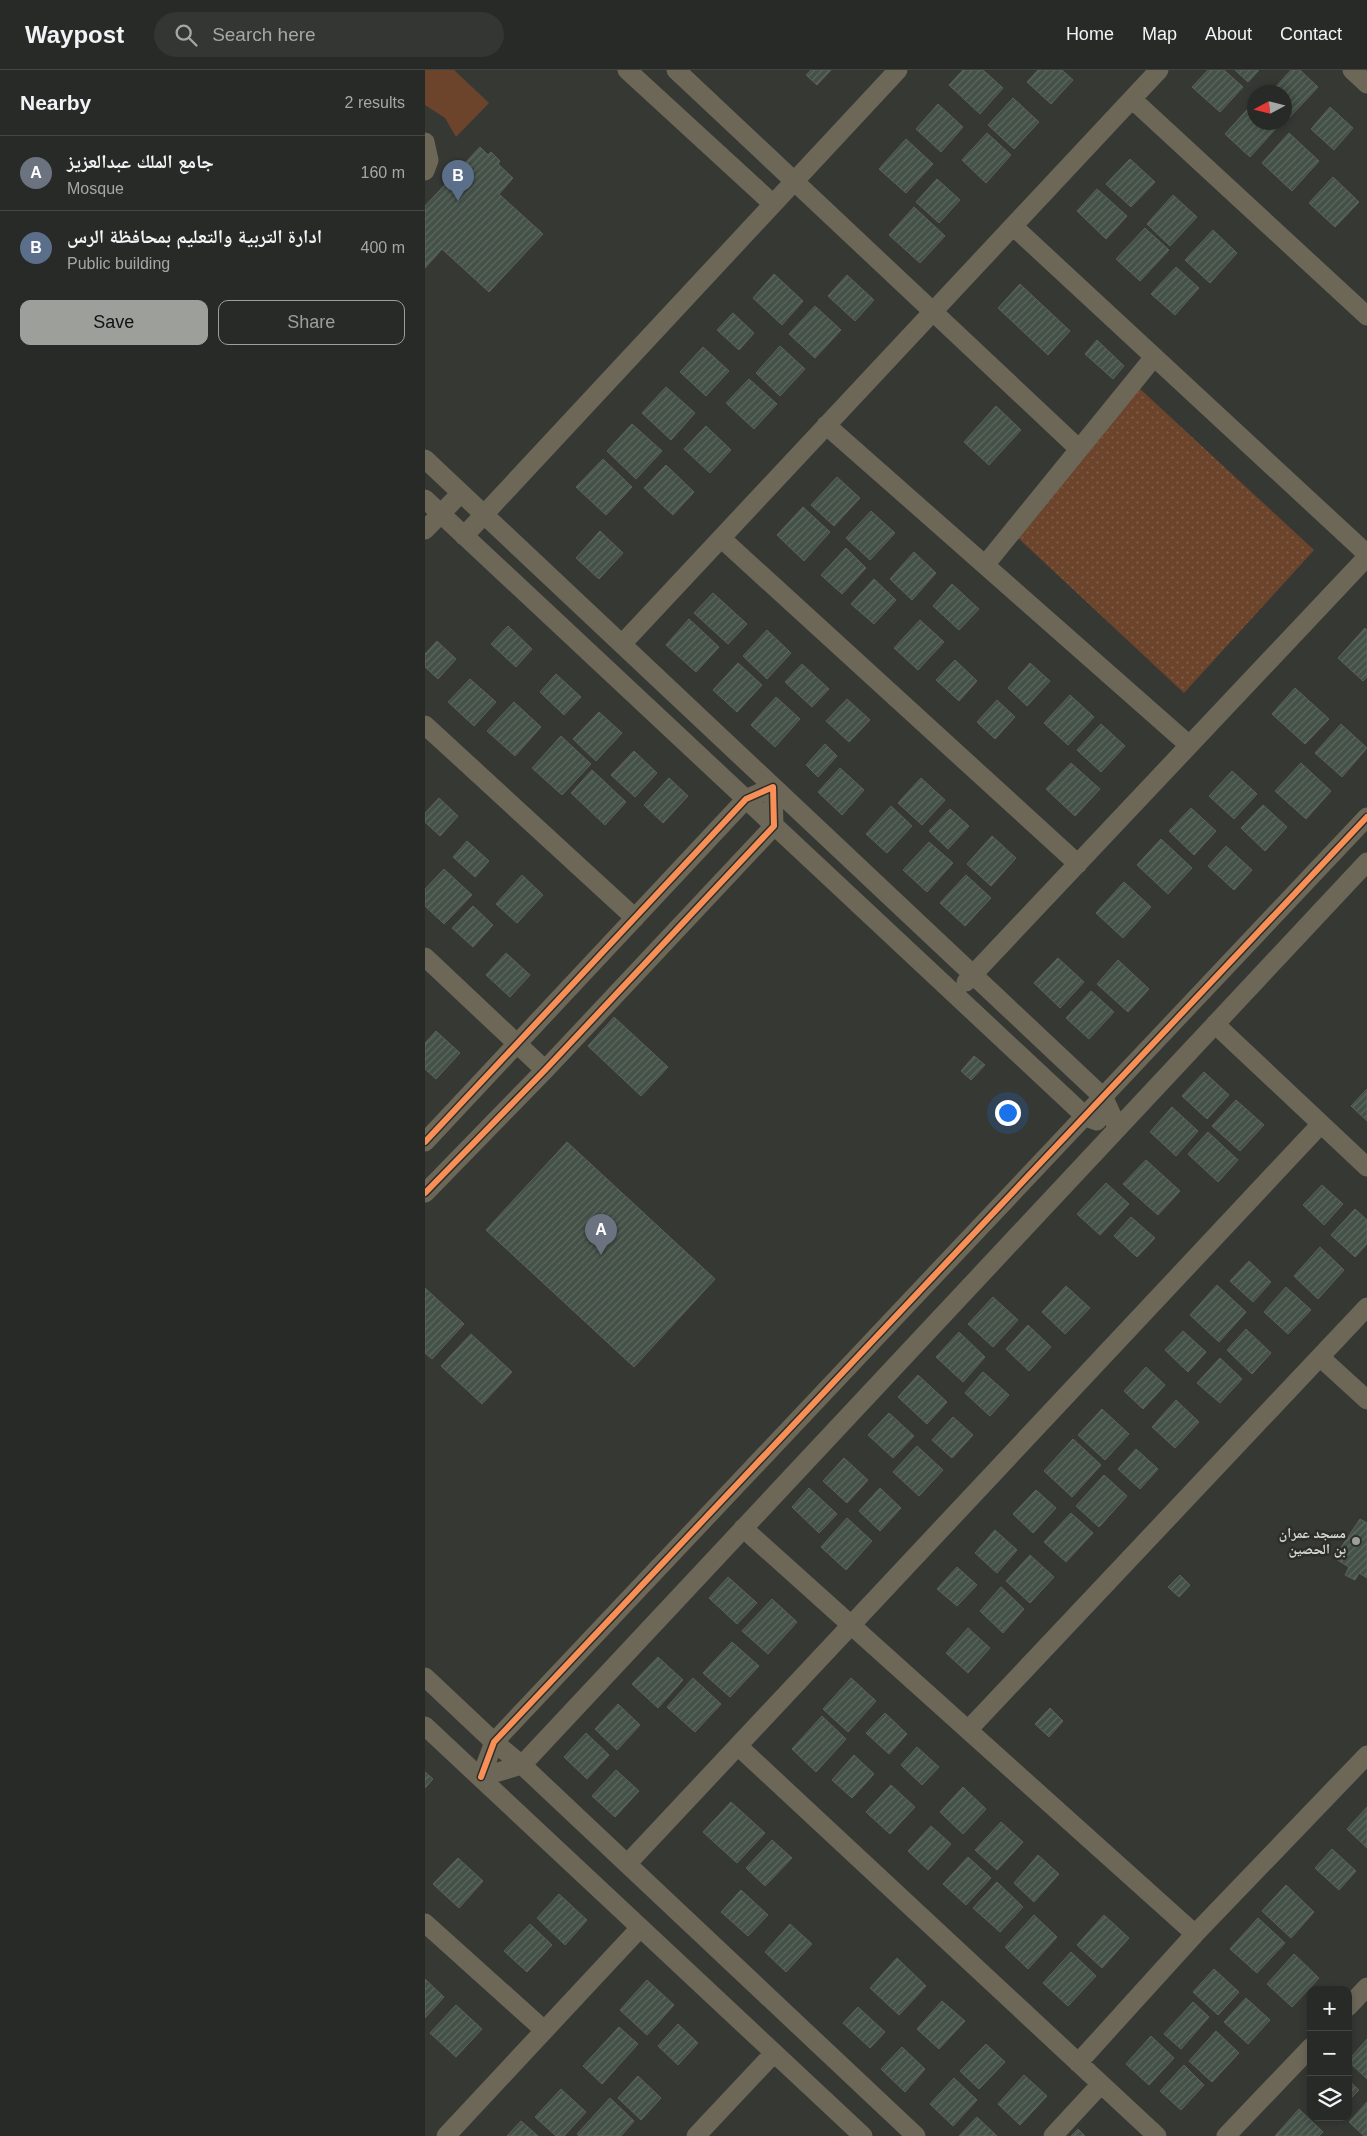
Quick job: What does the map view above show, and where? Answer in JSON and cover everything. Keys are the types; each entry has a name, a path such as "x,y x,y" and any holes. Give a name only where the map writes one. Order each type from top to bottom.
{"street":[{"path":"627,70 773,204"},
{"path":"676,70 1079,449"},
{"path":"464,536 898,70"},
{"path":"622,644 1159,70"},
{"path":"1352,70 1367,84"},
{"path":"1132,100 1367,316"},
{"path":"425,142 429,160 425,171"},
{"path":"955,994 1367,556 1013,226"},
{"path":"985,565 1154,357"},
{"path":"826,425 1189,745"},
{"path":"425,459 1104,1098 1117,1127"},
{"path":"425,530 461,493"},
{"path":"425,499 1086,1117 1117,1127"},
{"path":"721,538 1077,864"},
{"path":"425,725 635,918"},
{"path":"425,1142 747,800 773,787"},
{"path":"425,1193 545,1070 774,826 773,787"},
{"path":"481,1777 494,1742 1104,1098 1367,817"},
{"path":"481,1777 522,1765 1367,862"},
{"path":"425,957 545,1070"},
{"path":"1215,1024 1367,1167"},
{"path":"627,1864 1321,1124"},
{"path":"968,1730 1367,1307"},
{"path":"1320,1357 1367,1400"},
{"path":"743,1528 1195,1934"},
{"path":"425,1677 494,1742 522,1765 916,2136"},
{"path":"425,1726 863,2136"},
{"path":"738,1746 1157,2136"},
{"path":"1078,2062 1195,1934 1367,1755"},
{"path":"425,1923 544,2030"},
{"path":"446,2136 640,1928"},
{"path":"1352,2003 1367,1987"},
{"path":"1226,2136 1307,2051"},
{"path":"696,2136 774,2053"},
{"path":"1053,2136 1101,2084"}],"shaded area":[{"path":"425,70 454,70 489,103 456,137 445,118 425,105"},
{"path":"1138,387 1314,550 1184,693 1016,536"}],"building":[{"path":"811,70 831,70 817,85 806,75"},
{"path":"963,70 983,70 1003,88 980,114 949,85"},
{"path":"1038,70 1062,70 1073,80 1051,104 1027,82"},
{"path":"1208,70 1224,70 1243,87 1220,112 1192,87"},
{"path":"1235,70 1259,70 1248,82"},
{"path":"1291,70 1300,70 1318,87 1292,115 1292,85 1277,85"},
{"path":"1013,98 1039,122 1014,149 988,125"},
{"path":"938,104 963,127 941,152 916,129"},
{"path":"1330,107 1353,128 1334,150 1311,129"},
{"path":"1247,110 1247,130 1274,130 1250,157 1225,134"},
{"path":"987,133 1011,155 986,183 962,160"},
{"path":"1289,133 1319,161 1292,191 1262,163"},
{"path":"906,139 933,164 906,193 879,169"},
{"path":"480,147 488,155 491,152 500,161 498,164 513,178 499,194 543,234 489,292 442,249 425,268 425,206"},
{"path":"1130,159 1155,182 1131,207 1106,184"},
{"path":"1333,177 1359,202 1335,227 1309,203"},
{"path":"937,179 960,200 939,223 916,202"},
{"path":"1097,189 1127,216 1106,239 1077,211"},
{"path":"1173,195 1197,217 1170,246 1147,224"},
{"path":"914,207 945,236 920,263 889,235"},
{"path":"1145,228 1169,250 1140,281 1116,259"},
{"path":"1213,230 1237,253 1210,283 1185,260"},
{"path":"1176,267 1199,288 1175,315 1151,294"},
{"path":"774,274 803,301 782,325 753,298"},
{"path":"847,275 874,300 855,321 828,296"},
{"path":"1020,284 1070,331 1048,355 998,308"},
{"path":"815,306 841,330 815,358 789,334"},
{"path":"733,313 754,333 739,350 717,330"},
{"path":"1097,340 1124,366 1113,379 1085,354"},
{"path":"780,346 805,369 780,396 756,373"},
{"path":"703,347 729,371 706,396 680,372"},
{"path":"749,379 777,404 754,429 726,403"},
{"path":"666,387 695,413 671,440 642,413"},
{"path":"996,406 1021,430 989,465 964,442"},
{"path":"632,424 662,451 636,479 607,451"},
{"path":"706,426 731,450 710,473 684,449"},
{"path":"603,459 632,487 606,515 576,487"},
{"path":"666,465 694,492 673,515 644,488"},
{"path":"837,477 860,498 834,526 811,505"},
{"path":"803,507 830,532 804,561 777,535"},
{"path":"871,511 895,533 870,560 846,538"},
{"path":"600,531 623,553 599,579 576,558"},
{"path":"846,548 866,568 842,594 821,575"},
{"path":"914,552 936,573 912,600 890,579"},
{"path":"874,579 896,600 874,624 851,604"},
{"path":"952,584 979,609 959,630 933,606"},
{"path":"713,593 747,624 728,644 694,613"},
{"path":"689,619 719,647 696,672 666,645"},
{"path":"920,620 944,642 918,670 894,648"},
{"path":"508,626 532,649 516,667 491,644"},
{"path":"1365,628 1367,630 1367,677 1363,681 1338,658"},
{"path":"767,630 791,653 767,679 743,656"},
{"path":"437,641 456,659 438,679 425,667 425,654"},
{"path":"955,660 977,681 959,701 936,680"},
{"path":"738,663 762,685 737,712 713,690"},
{"path":"1030,663 1050,681 1027,706 1008,688"},
{"path":"802,664 829,689 812,707 785,682"},
{"path":"556,674 581,697 564,715 540,692"},
{"path":"470,679 496,702 474,726 448,702"},
{"path":"1295,688 1329,719 1305,744 1272,714"},
{"path":"1070,695 1094,717 1068,745 1044,723"},
{"path":"776,697 800,719 775,747 751,725"},
{"path":"847,699 870,720 849,742 826,721"},
{"path":"997,700 1015,717 995,739 977,722"},
{"path":"514,702 541,727 515,756 487,731"},
{"path":"599,712 622,733 596,761 573,739"},
{"path":"1101,724 1125,746 1101,772 1077,750"},
{"path":"1341,724 1367,748 1342,777 1315,753"},
{"path":"561,736 591,764 562,795 532,768"},
{"path":"825,744 837,756 818,777 806,765"},
{"path":"634,751 657,773 635,797 611,775"},
{"path":"1071,763 1100,789 1075,816 1046,789"},
{"path":"1301,763 1331,791 1306,819 1275,791"},
{"path":"840,768 864,790 842,815 818,792"},
{"path":"592,770 626,802 605,825 571,793"},
{"path":"1232,771 1257,794 1234,819 1209,796"},
{"path":"669,778 688,796 663,823 644,805"},
{"path":"921,778 945,800 922,825 898,803"},
{"path":"439,798 458,816 440,836 425,822 425,813"},
{"path":"1263,805 1287,827 1265,851 1241,828"},
{"path":"891,806 912,826 887,853 866,834"},
{"path":"1191,808 1216,831 1194,855 1169,831"},
{"path":"950,809 969,826 948,849 929,831"},
{"path":"992,836 1016,858 991,886 967,864"},
{"path":"1161,839 1192,868 1168,894 1137,865"},
{"path":"467,841 489,861 475,877 453,857"},
{"path":"929,842 953,863 927,892 903,870"},
{"path":"1226,846 1252,870 1234,890 1208,866"},
{"path":"444,869 472,895 444,924 425,906 425,889"},
{"path":"522,875 543,895 517,923 496,904"},
{"path":"966,875 991,898 965,926 940,903"},
{"path":"1124,882 1151,907 1123,938 1096,913"},
{"path":"473,906 493,925 473,947 452,928"},
{"path":"506,953 530,975 510,997 486,975"},
{"path":"1058,958 1084,982 1060,1008 1034,983"},
{"path":"1118,960 1149,989 1128,1012 1097,984"},
{"path":"1091,991 1114,1012 1089,1039 1066,1018"},
{"path":"614,1017 668,1067 641,1096 588,1046"},
{"path":"436,1031 460,1053 436,1079 425,1069 425,1043"},
{"path":"974,1056 985,1065 971,1080 961,1071"},
{"path":"1204,1072 1229,1095 1207,1119 1182,1096"},
{"path":"1367,1089 1367,1121 1351,1106"},
{"path":"1236,1100 1264,1125 1240,1151 1212,1126"},
{"path":"1172,1107 1198,1131 1176,1156 1150,1132"},
{"path":"1208,1132 1238,1160 1218,1182 1188,1154"},
{"path":"567,1142 715,1279 634,1367 486,1230"},
{"path":"1146,1160 1180,1191 1158,1215 1123,1184"},
{"path":"1106,1183 1129,1204 1100,1235 1077,1214"},
{"path":"1322,1185 1343,1204 1324,1225 1303,1205"},
{"path":"1355,1209 1367,1220 1367,1244 1355,1257 1331,1235"},
{"path":"1131,1217 1155,1238 1137,1257 1114,1236"},
{"path":"1320,1247 1344,1270 1318,1299 1294,1276"},
{"path":"1249,1261 1271,1282 1253,1302 1230,1281"},
{"path":"1217,1285 1246,1312 1219,1342 1190,1315"},
{"path":"1066,1286 1090,1308 1065,1334 1042,1312"},
{"path":"1286,1287 1311,1310 1288,1334 1264,1312"},
{"path":"425,1288 464,1324 432,1359 425,1353"},
{"path":"993,1297 1018,1320 993,1347 968,1324"},
{"path":"1028,1325 1051,1347 1029,1371 1006,1349"},
{"path":"1246,1329 1271,1353 1252,1374 1227,1350"},
{"path":"1183,1331 1206,1352 1188,1372 1165,1350"},
{"path":"959,1332 985,1357 963,1382 936,1357"},
{"path":"471,1334 512,1372 482,1404 441,1366"},
{"path":"1220,1358 1242,1379 1220,1403 1197,1383"},
{"path":"1146,1367 1165,1385 1143,1409 1124,1391"},
{"path":"983,1372 1009,1395 990,1416 965,1393"},
{"path":"918,1375 947,1402 927,1424 898,1397"},
{"path":"1176,1400 1199,1422 1175,1448 1152,1427"},
{"path":"1102,1409 1129,1434 1105,1460 1078,1435"},
{"path":"889,1413 914,1436 893,1458 868,1435"},
{"path":"953,1417 973,1435 952,1458 932,1440"},
{"path":"1073,1439 1101,1465 1072,1497 1044,1471"},
{"path":"917,1446 943,1470 919,1496 893,1472"},
{"path":"1136,1449 1158,1469 1140,1489 1118,1469"},
{"path":"844,1458 868,1480 847,1503 823,1481"},
{"path":"1104,1475 1127,1496 1099,1527 1076,1506"},
{"path":"809,1488 837,1514 819,1533 792,1507"},
{"path":"880,1488 901,1508 880,1531 859,1511"},
{"path":"1036,1490 1056,1508 1033,1533 1013,1514"},
{"path":"1071,1513 1093,1533 1066,1562 1044,1542"},
{"path":"847,1518 872,1541 846,1570 821,1547"},
{"name":"مسجد عمران بن الحصين","path":"1360,1519 1367,1523 1367,1578 1359,1573 1355,1580 1345,1575 1349,1567 1334,1558"},
{"path":"995,1530 1017,1550 997,1573 975,1553"},
{"path":"1030,1555 1054,1577 1030,1603 1006,1581"},
{"path":"957,1567 977,1585 957,1606 937,1589"},
{"path":"1180,1575 1190,1585 1179,1597 1168,1587"},
{"path":"728,1577 757,1603 737,1624 709,1598"},
{"path":"1001,1587 1024,1609 1003,1633 980,1611"},
{"path":"772,1599 797,1622 768,1654 742,1631"},
{"path":"968,1628 990,1648 968,1673 946,1653"},
{"path":"732,1642 759,1666 730,1697 703,1673"},
{"path":"658,1657 683,1680 658,1708 632,1684"},
{"path":"693,1678 721,1704 695,1732 667,1707"},
{"path":"851,1678 876,1701 848,1732 823,1709"},
{"path":"618,1704 640,1725 617,1750 595,1729"},
{"path":"1050,1708 1063,1721 1049,1737 1035,1724"},
{"path":"885,1713 907,1734 889,1754 866,1733"},
{"path":"822,1716 846,1739 816,1772 792,1749"},
{"path":"586,1733 609,1755 587,1779 564,1757"},
{"path":"917,1747 939,1767 922,1785 901,1765"},
{"path":"854,1755 874,1774 852,1798 832,1780"},
{"path":"616,1770 639,1791 615,1817 592,1796"},
{"path":"425,1772 433,1779 425,1788"},
{"path":"891,1785 915,1807 890,1834 866,1812"},
{"path":"963,1787 986,1809 963,1834 940,1812"},
{"path":"731,1802 765,1833 737,1863 703,1832"},
{"path":"1367,1807 1367,1848 1347,1829"},
{"path":"1001,1822 1023,1842 997,1870 975,1850"},
{"path":"931,1826 951,1844 928,1870 908,1851"},
{"path":"772,1840 792,1858 765,1886 746,1868"},
{"path":"1332,1849 1356,1871 1339,1890 1315,1868"},
{"path":"1038,1855 1059,1874 1034,1902 1014,1883"},
{"path":"968,1857 991,1878 966,1905 943,1884"},
{"path":"458,1858 483,1881 459,1908 433,1884"},
{"path":"997,1882 1023,1907 1000,1932 973,1908"},
{"path":"1286,1885 1314,1912 1291,1938 1262,1911"},
{"path":"741,1890 768,1915 748,1936 721,1912"},
{"path":"559,1894 587,1920 565,1945 537,1918"},
{"path":"1034,1915 1057,1937 1028,1969 1005,1947"},
{"path":"1104,1915 1129,1938 1102,1968 1077,1945"},
{"path":"1258,1918 1285,1943 1257,1973 1230,1949"},
{"path":"530,1924 552,1945 527,1972 504,1951"},
{"path":"790,1924 812,1944 786,1972 765,1952"},
{"path":"1071,1952 1096,1976 1068,2006 1043,1983"},
{"path":"1294,1954 1319,1978 1312,1986 1307,1986 1307,1991 1292,2007 1267,1984"},
{"path":"897,1958 926,1986 899,2015 870,1988"},
{"path":"1214,1969 1239,1992 1218,2015 1193,1992"},
{"path":"425,1979 444,1997 425,2018"},
{"path":"647,1980 674,2005 647,2035 620,2010"},
{"path":"1246,1998 1270,2020 1248,2044 1224,2022"},
{"path":"942,2001 965,2021 939,2049 917,2029"},
{"path":"1193,2002 1209,2017 1181,2049 1164,2034"},
{"path":"456,2005 482,2029 456,2057 430,2033"},
{"path":"858,2007 885,2032 870,2048 843,2023"},
{"path":"678,2024 698,2043 678,2065 658,2046"},
{"path":"619,2027 638,2044 602,2084 583,2066"},
{"path":"1216,2031 1239,2053 1212,2082 1189,2061"},
{"path":"1151,2036 1174,2058 1149,2085 1126,2064"},
{"path":"1367,2039 1367,2079 1352,2065 1352,2056"},
{"path":"986,2044 1005,2062 979,2089 960,2071"},
{"path":"902,2047 925,2069 905,2092 881,2069"},
{"path":"1184,2065 1204,2085 1181,2110 1160,2091"},
{"path":"1024,2075 1047,2096 1020,2125 998,2104"},
{"path":"638,2076 661,2098 641,2120 618,2098"},
{"path":"954,2078 977,2100 953,2126 930,2104"},
{"path":"1352,2084 1359,2090 1352,2097"},
{"path":"561,2089 586,2112 564,2136 556,2136 535,2117"},
{"path":"610,2098 634,2121 621,2136 579,2136 577,2134"},
{"path":"1367,2102 1367,2136 1364,2136 1349,2122 1352,2121"},
{"path":"1299,2109 1307,2117 1307,2121 1312,2121 1323,2132 1319,2136 1275,2136"},
{"path":"977,2117 997,2136 959,2136"},
{"path":"521,2121 538,2136 507,2136"},
{"path":"1078,2129 1085,2136 1071,2136"}],"cycle path":[{"path":"425,1142 746,799 773,787 774,826 545,1070 425,1193"},
{"path":"481,1777 494,1742 1367,817"}],"place":[{"name":"ادارة التربية والتعليم بمحافظة الرس","path":"458,201"},
{"name":"جامع الملك عبدالعزيز","path":"601,1255"},
{"name":"مسجد عمران بن الحصين","path":"1356,1541"}]}
